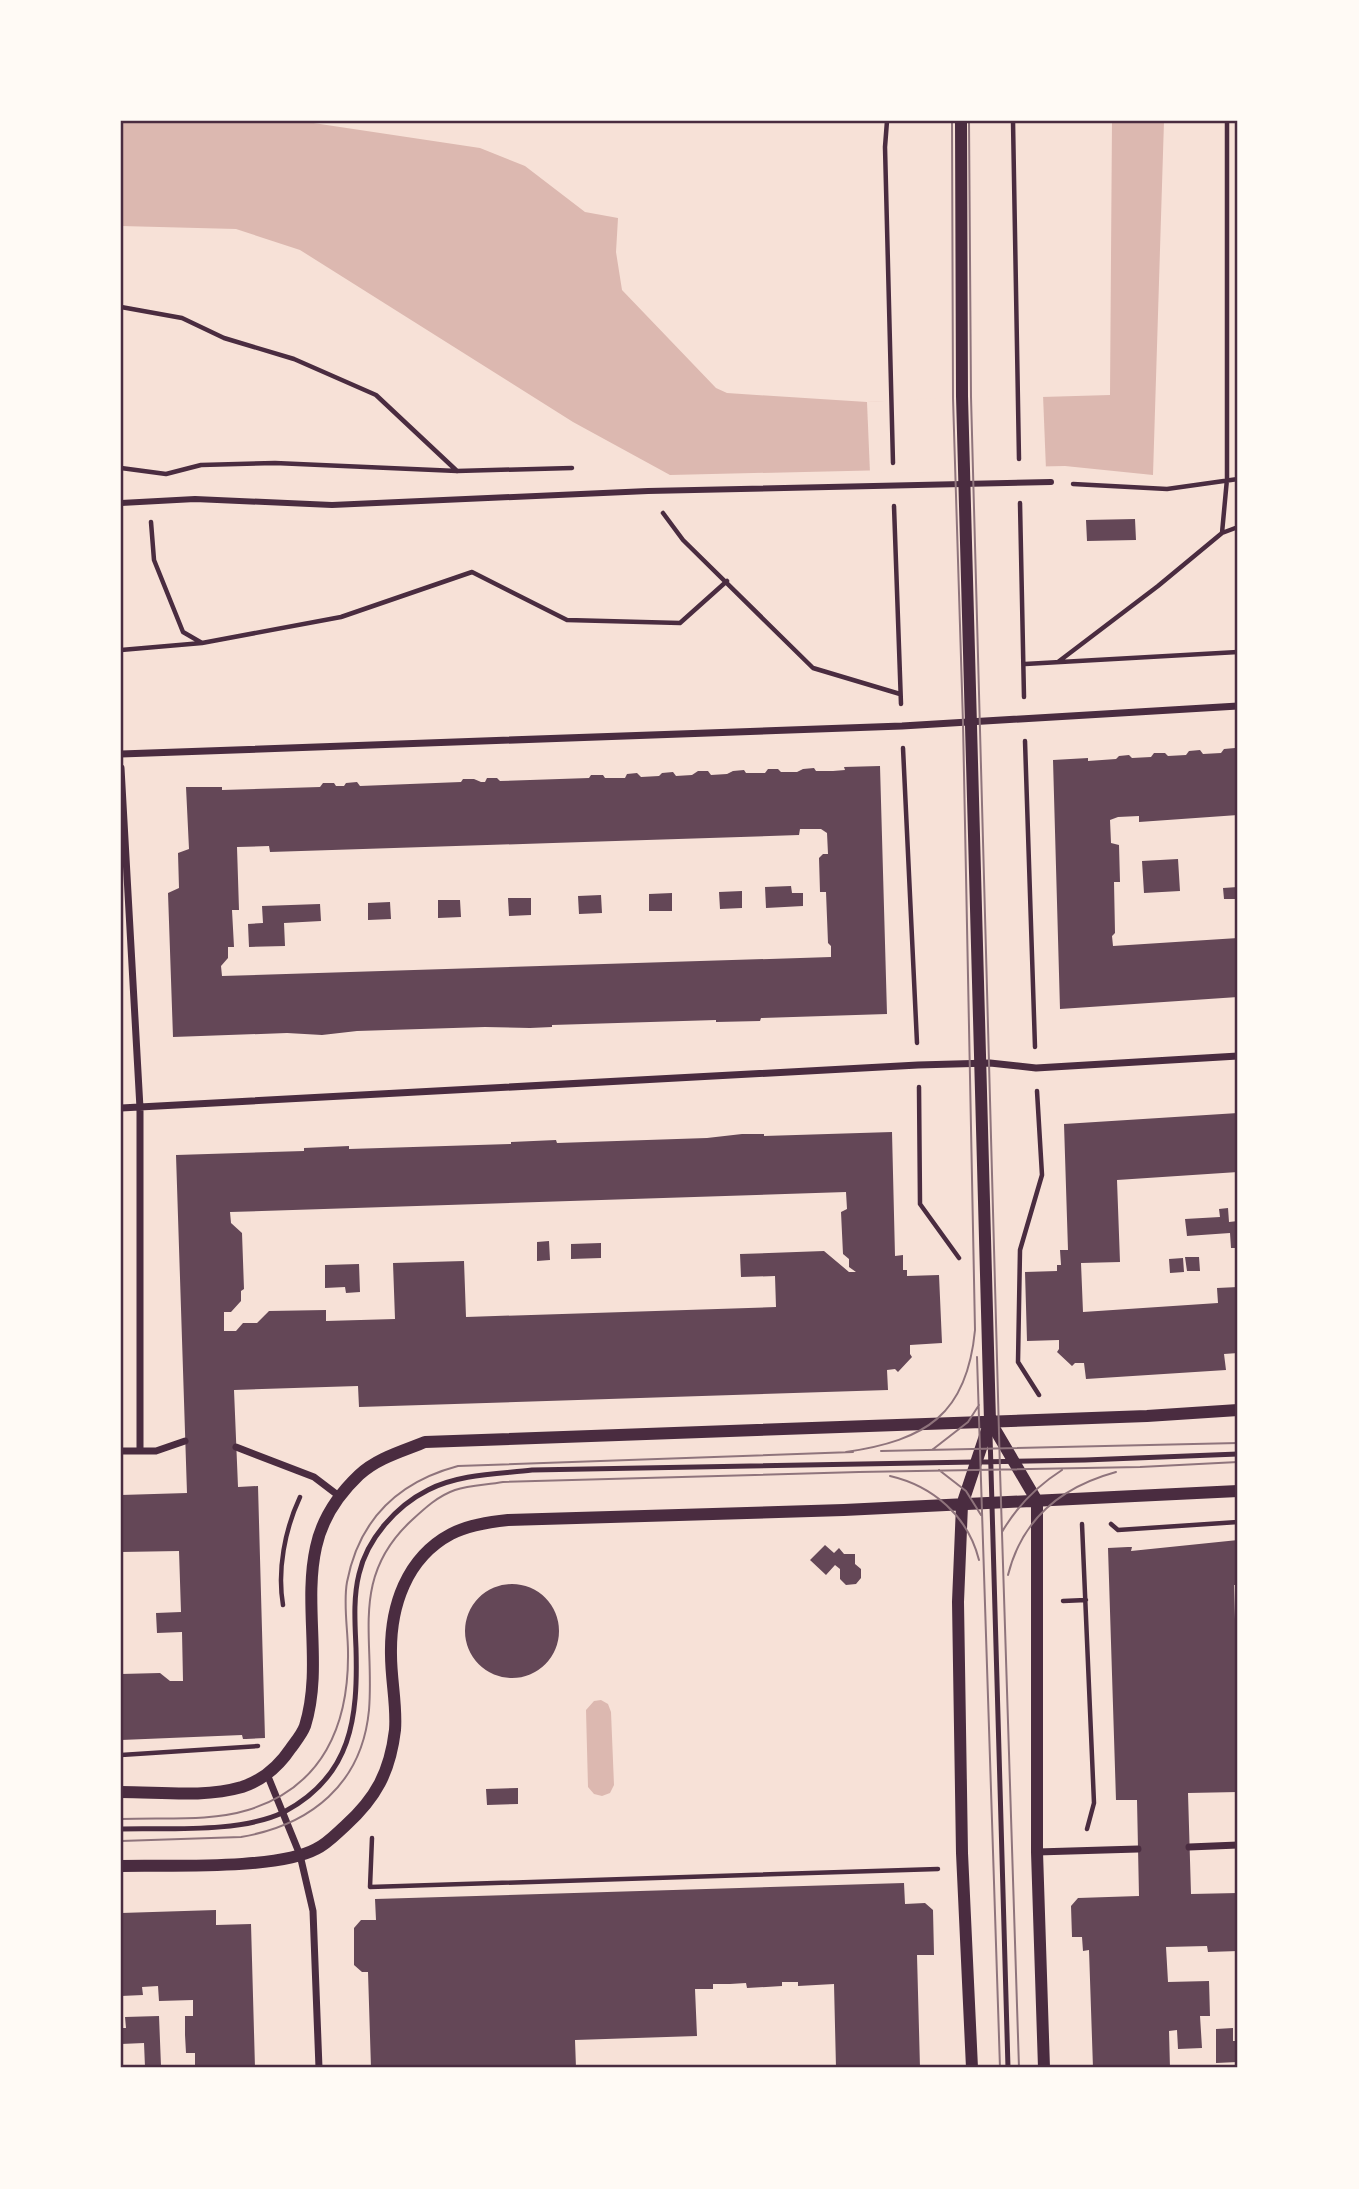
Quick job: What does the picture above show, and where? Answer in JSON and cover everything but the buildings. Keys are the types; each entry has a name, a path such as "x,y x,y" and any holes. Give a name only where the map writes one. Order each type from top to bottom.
{"street":[{"path":"961,121 962,396 985,1288 994,1421 1037,1501 1037,1852 1044,2068"},
{"path":"121,503 195,499 332,505 648,491 1051,482"},
{"path":"121,754 902,726 1238,706"},
{"path":"121,768 140,1108 140,1451"},
{"path":"121,1108 918,1065 980,1064 1036,1068 1238,1056"},
{"path":"121,1792 219,1793 245,1786 282,1763 304,1728 311,1699 311,1588 316,1547 323,1524 340,1496 361,1473 387,1457 425,1442 1147,1416 1238,1410"},
{"path":"972,2068 962,1853 958,1602 962,1505 976,1461 994,1421"},
{"path":"121,1451 156,1451 185,1441"},
{"path":"236,1447 314,1477 340,1496"},
{"path":"121,1866 272,1861 300,1855 316,1850 363,1810 382,1784 391,1754 395,1727 390,1653 395,1609 402,1584 430,1549 452,1534 482,1524 508,1520 993,1504 1238,1491"},
{"path":"267,1774 300,1855 313,1911 319,2068"},
{"path":"1189,1847 1238,1845"},
{"path":"1037,1852 1138,1849"}],"lane":[{"path":"994,1421 991,1460 1008,2068"},
{"path":"121,1829 225,1826 256,1821 282,1813 323,1782 338,1764 349,1741 354,1713 354,1609 358,1574 368,1548 402,1507 429,1489 461,1478 532,1471 1085,1460 1238,1454"}],"path":[{"path":"887,121 885,147 892,400"},
{"path":"1013,121 1018,395"},
{"path":"1222,533 1227,479 1227,121"},
{"path":"121,307 182,318 225,338 294,359 376,395 457,471 275,463 201,465 166,474 121,468"},
{"path":"166,474 149,502 155,560 183,632 202,643"},
{"path":"1051,482 1167,489 1238,478"},
{"path":"1020,519 1025,664 1024,720"},
{"path":"121,650 202,643 341,617 472,572 566,620 680,623 727,582 813,668 900,694 894,523"},
{"path":"1057,663 1222,533 1238,527"},
{"path":"1025,664 1238,653"},
{"path":"902,726 918,1065 920,1204 975,1282 985,1288"},
{"path":"1075,1851 1088,1828 1094,1803 1086,1560 1080,1500"},
{"path":"121,1755 219,1750"},
{"path":"364,1836 372,1830 370,1887 945,1868"}],"shaded area":[{"path":"121,121 300,121 480,148 525,166 585,212 618,218 616,252 622,290 716,388 727,393 867,402 1110,395 1112,121 1164,121 1153,475 1065,466 670,475 573,422 300,250 236,229 121,226"},
{"path":"601,1700 608,1704 611,1712 614,1785 610,1793 602,1796 594,1794 588,1787 586,1710 594,1701"}],"pier":[{"path":"1043,395 1046,470 870,473 867,402"}],"tram line":[{"path":"846,1452 899,1440 920,1431 937,1418 952,1403 963,1383 975,1330 963,723 953,398 952,121"},
{"path":"969,121 971,397 1019,2068"},
{"path":"977,1357 1000,2068"},
{"path":"932,1450 968,1422 979,1405"},
{"path":"881,1451 1238,1443"},
{"path":"121,1819 201,1818 233,1814 274,1800 295,1786 313,1769 337,1728 343,1704 348,1652 346,1590 353,1560 361,1540 384,1507 417,1482 458,1466 853,1452"},
{"path":"121,1841 241,1837 290,1823 329,1797 344,1780 356,1759 364,1736 369,1710 369,1609 372,1586 380,1564 392,1542 412,1520 437,1499 455,1490 503,1482 1140,1467 1238,1462"},
{"path":"939,1470 966,1491 981,1515"},
{"path":"1002,1532 1028,1497 1062,1470"},
{"path":"1008,1575 1023,1537 1047,1508 1078,1487 1116,1472"},
{"path":"890,1476 920,1487 946,1505 966,1530 979,1560"}]}
